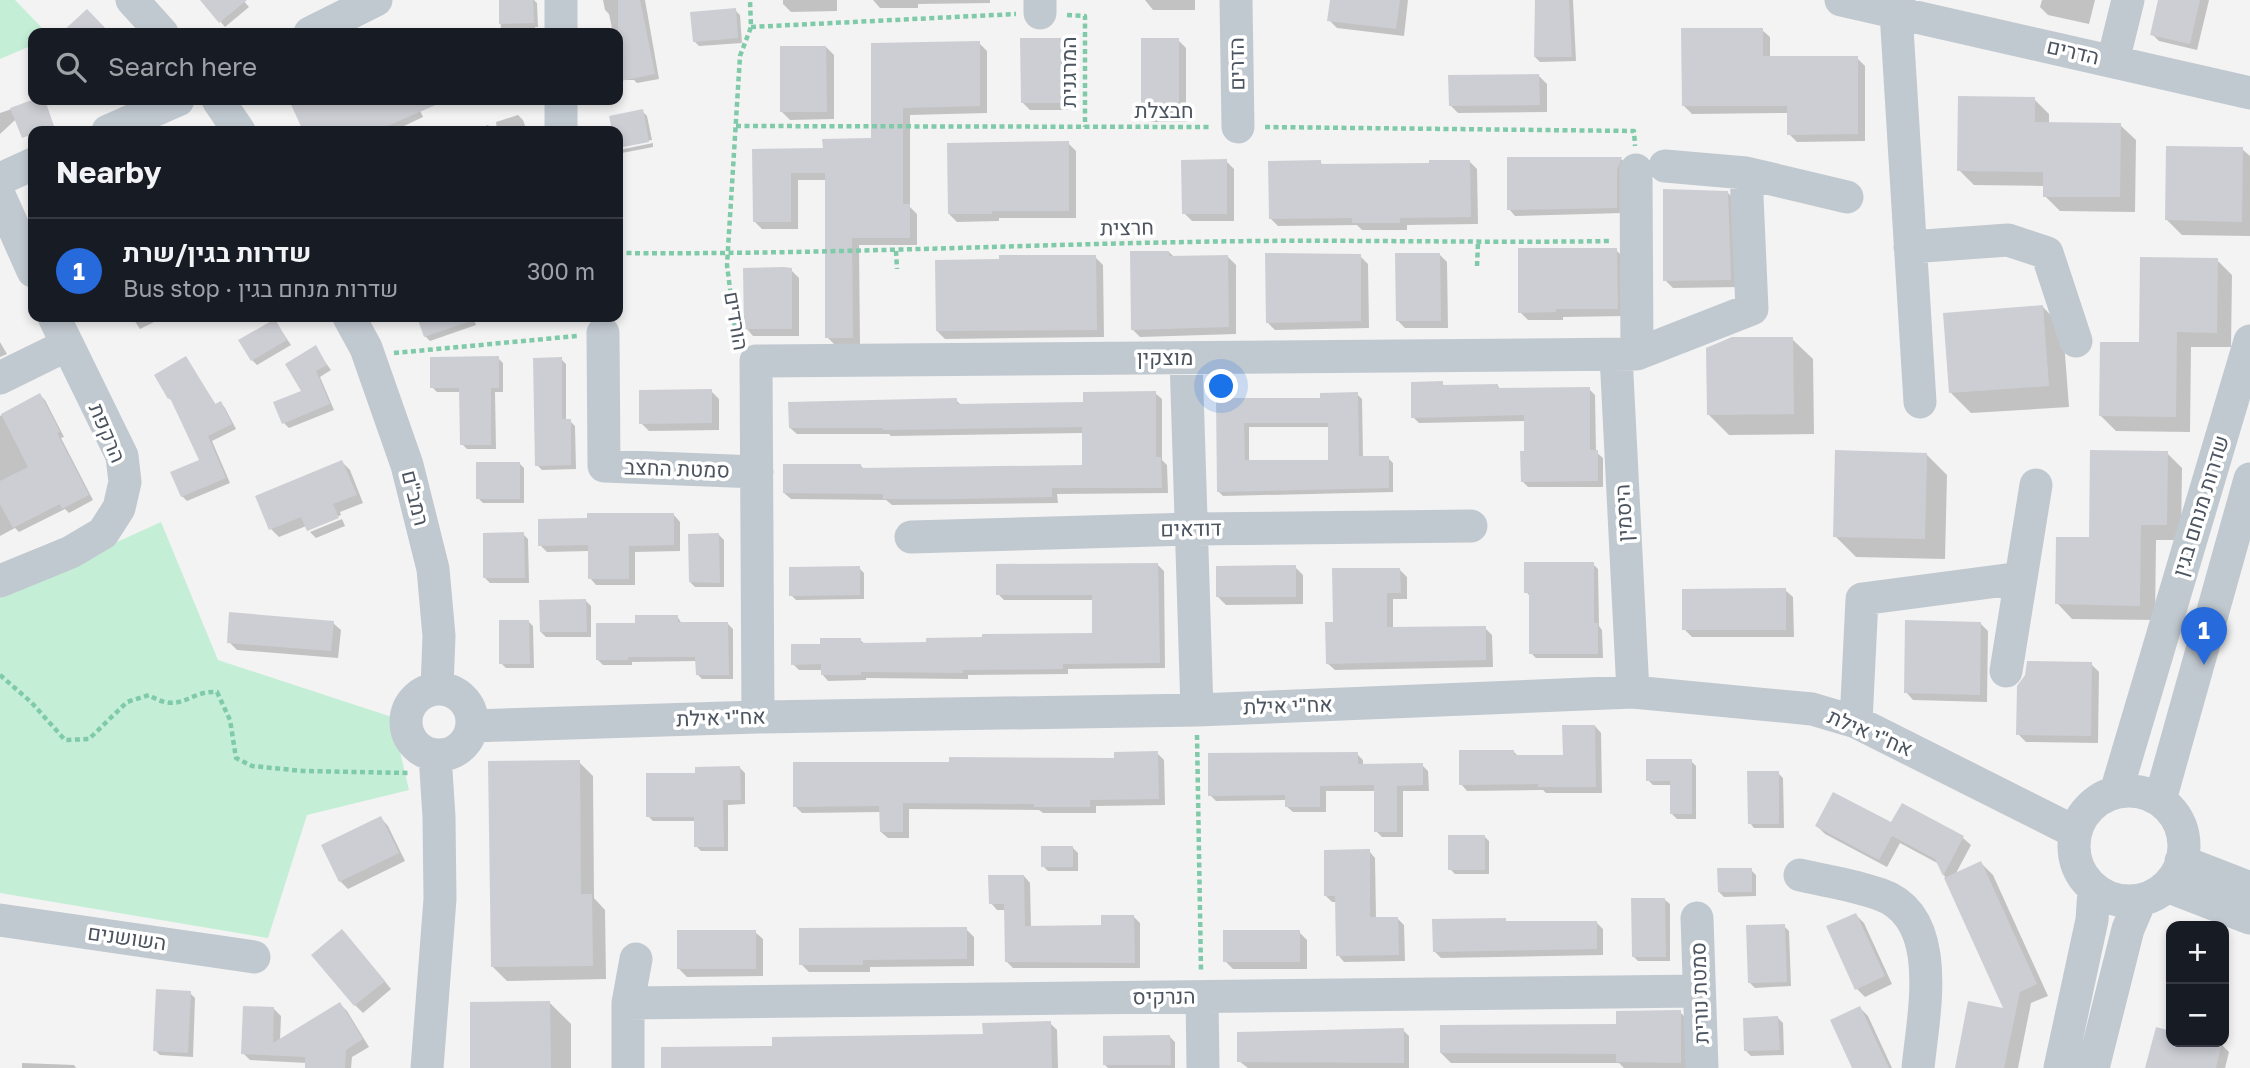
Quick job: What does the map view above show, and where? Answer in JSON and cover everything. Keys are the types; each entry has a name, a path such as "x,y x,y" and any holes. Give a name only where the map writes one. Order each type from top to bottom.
{"street":[{"path":"132,0 157,28"},
{"path":"320,28 376,0"},
{"path":"561,0 561,28"},
{"name":"הדרים","path":"1236,0 1238,127"},
{"name":"הדרים","path":"1841,0 1897,6 2250,93"},
{"path":"2113,61 2128,0"},
{"path":"1897,6 1920,402"},
{"path":"118,126 167,105"},
{"path":"221,105 236,126"},
{"path":"561,105 561,126"},
{"path":"0,179 28,166"},
{"name":"היסמין","path":"1633,692 1627,354 1636,240 1651,168 1746,173 1847,197"},
{"path":"1627,354 1752,309 1746,173"},
{"path":"0,197 28,260"},
{"path":"1910,247 2008,240 2047,253 2076,341"},
{"name":"רמב\"ם","path":"352,322 368,355 407,465 433,569 439,636 437,688"},
{"name":"הרקפת","path":"0,378 60,331 122,456 125,482 119,508 103,533 71,552 0,581"},
{"name":"סמטת החצב","path":"603,333 604,466 757,472"},
{"name":"שדרות מנחם בגין","path":"2116,792 2250,341"},
{"name":"מוצקין","path":"756,361 1627,354"},
{"path":"1186,358 1197,710"},
{"name":"הורדים","path":"756,361 758,717"},
{"name":"שדרות מנחם בגין","path":"2160,800 2250,479"},
{"path":"2006,671 2036,485"},
{"name":"דודאים","path":"911,537 1191,529 1471,526"},
{"path":"1856,722 1862,599 2021,578"},
{"path":"427,1068 440,899 439,817 435,764 411,742 406,731 406,718 408,707 416,698 425,691 437,688 459,695 468,704 472,726 466,742 435,764"},
{"name":"אח\"י אילת","path":"472,726 758,717 1197,710 1633,692 1812,709 1856,722 2075,832"},
{"path":"2093,1068 2128,929 2163,883 2185,849 2183,830 2174,813 2160,800 2143,792 2116,792 2098,800 2084,813 2075,832 2074,851 2078,870 2094,890 2111,899 2163,883 2250,888"},
{"path":"1800,875 1881,894 1908,912 1921,938 1927,973 1918,1068"},
{"path":"2163,883 2250,918"},
{"path":"2060,1068 2092,920 2094,890"},
{"name":"סמטת נורית","path":"1697,918 1702,1068"},
{"name":"השושנים","path":"0,920 254,957"},
{"path":"628,1068 628,1003 636,959"},
{"name":"הנרקיס","path":"628,1003 1699,991"},
{"path":"1202,996 1203,1068"}],"path":[{"name":"הורדים","path":"750,0 751,27 740,56 727,265 738,358 756,361"},
{"name":"המרגנית","path":"751,27 1040,7 1085,16 1085,127"},
{"name":"חבצלת","path":"736,126 1634,131"},
{"name":"חרצית","path":"623,253 896,251 1258,241 1478,243 1636,240"},
{"path":"1477,267 1478,243"},
{"path":"896,251 897,269"},
{"path":"368,355 603,333"},
{"path":"0,675 31,702 65,740 89,739 127,702 149,695 161,702 184,703 207,691 217,692 230,720 236,758 252,766 303,771 435,764"},
{"path":"1197,710 1202,996"}],"green space":[{"path":"0,0 15,0 42,28 28,28 28,47 0,59"},
{"path":"161,522 218,660 392,717 409,790 307,815 268,938 0,893 0,595"}],"building":[{"path":"200,0 247,0 219,23"},
{"path":"499,0 533,0 534,23 499,24"},
{"path":"618,0 640,0 655,74 623,81 623,28 618,28"},
{"path":"1330,0 1400,0 1396,29 1327,21"},
{"path":"1535,0 1569,0 1572,57 1534,57"},
{"path":"2158,0 2200,0 2190,44 2150,35"},
{"path":"736,8 738,38 693,42 690,12"},
{"path":"87,9 105,28 66,28"},
{"path":"1681,28 1763,28 1763,56 1858,56 1858,134 1787,135 1787,106 1682,106"},
{"path":"1020,38 1061,38 1061,103 1021,103"},
{"path":"1141,38 1179,38 1179,114 1141,115"},
{"path":"980,41 980,106 903,108 903,204 910,204 910,238 852,238 853,338 825,338 825,173 791,173 791,222 753,222 752,149 823,148 822,139 871,138 871,43"},
{"path":"780,46 826,46 827,112 780,112"},
{"path":"1539,74 1540,105 1449,106 1448,75"},
{"path":"1958,96 2035,97 2035,122 2121,123 2120,197 2043,197 2043,172 1957,171"},
{"path":"28,101 28,105 47,105 54,126 28,126 28,136 22,138 10,108"},
{"path":"291,105 436,105 387,126 301,126"},
{"path":"643,109 649,142 623,147 623,126 611,126 609,116"},
{"path":"1069,141 1069,211 948,214 947,143"},
{"path":"2166,146 2243,147 2242,222 2165,220"},
{"path":"1507,157 1622,157 1617,170 1617,208 1507,210"},
{"path":"1227,159 1227,214 1182,214 1181,160"},
{"path":"1321,160 1321,164 1470,160 1471,217 1400,218 1400,223 1352,223 1352,218 1269,219 1268,161"},
{"path":"1663,189 1728,191 1731,280 1663,281"},
{"path":"1518,248 1617,248 1618,309 1556,309 1556,312 1518,313"},
{"path":"1130,251 1169,251 1169,256 1228,255 1229,327 1131,330"},
{"path":"1265,253 1361,254 1361,321 1266,323"},
{"path":"1395,253 1440,253 1441,321 1396,321"},
{"path":"999,255 1096,255 1097,330 936,331 935,260 999,259"},
{"path":"2140,257 2218,258 2217,333 2177,332 2176,417 2099,416 2100,342 2139,342"},
{"path":"743,268 792,268 792,329 744,329"},
{"path":"2043,305 2049,386 1949,393 1943,313"},
{"path":"270,322 277,322 287,340 251,361 238,340"},
{"path":"419,322 468,322 424,337"},
{"path":"1732,337 1793,337 1794,414 1707,415 1706,348"},
{"path":"316,345 327,365 316,371 330,404 282,424 273,402 301,391 285,364"},
{"path":"186,356 215,404 221,401 232,424 208,436 226,478 181,497 170,472 199,460 170,398 168,399 154,375"},
{"path":"499,356 499,388 491,388 491,445 460,445 459,388 430,388 430,357"},
{"path":"562,357 562,419 571,419 571,465 535,466 533,358"},
{"path":"1443,381 1443,385 1498,384 1498,388 1590,387 1590,450 1598,450 1598,481 1521,482 1520,451 1524,451 1524,415 1411,418 1411,382"},
{"path":"712,389 712,423 639,424 639,390"},
{"path":"1156,391 1156,457 1161,457 1162,488 1052,488 1052,497 954,499 883,499 883,494 783,493 783,464 861,464 861,468 1082,465 1082,427 883,430 789,428 788,402 957,398 957,404 1083,402 1083,392"},
{"path":"1358,392 1359,456 1389,456 1389,488 1217,492 1216,398 1320,398 1320,393","holes":["1244,423 1328,423 1328,460 1245,460"]},
{"path":"40,393 89,495 62,509 60,504 13,528 0,504 0,481 28,467 1,414"},
{"path":"1835,450 1927,453 1925,539 1833,537"},
{"path":"2090,450 2168,451 2167,525 2141,525 2140,606 2055,604 2056,537 2089,537"},
{"path":"342,460 357,495 333,504 339,518 307,531 301,517 269,530 255,496"},
{"path":"476,462 520,462 520,499 476,499"},
{"path":"587,513 674,513 674,545 629,546 629,579 588,579 588,545 538,546 538,519 587,518"},
{"path":"524,532 525,578 483,578 483,533"},
{"path":"719,533 720,583 689,582 688,534"},
{"path":"1524,562 1594,562 1594,623 1598,623 1598,654 1529,654 1529,593 1524,593"},
{"path":"1158,563 1160,663 1063,664 1063,669 963,670 963,673 861,672 861,675 821,675 821,664 791,665 791,644 820,644 820,638 861,638 861,643 926,642 926,638 982,637 982,634 1092,633 1092,595 996,595 996,564"},
{"path":"1296,565 1296,597 1216,597 1216,566"},
{"path":"860,566 860,595 789,596 789,567"},
{"path":"1332,568 1400,568 1401,593 1387,593 1387,627 1486,626 1486,660 1326,664 1325,622 1333,622"},
{"path":"1786,588 1786,630 1682,630 1682,589"},
{"path":"586,599 587,632 540,632 539,600"},
{"path":"229,612 334,621 331,651 227,643"},
{"path":"635,615 678,615 678,622 728,622 729,675 696,675 695,657 596,660 596,623 635,623"},
{"path":"499,620 529,620 530,664 499,664"},
{"path":"1905,620 1981,622 1980,695 1904,693"},
{"path":"2027,661 2092,662 2091,736 2016,735 2017,686 2025,675"},
{"path":"1562,725 1595,725 1596,787 1538,787 1538,784 1459,785 1459,750 1514,750 1514,755 1563,755"},
{"path":"1158,751 1159,799 1090,800 1090,807 903,803 903,832 880,832 879,806 793,807 793,762 949,762 949,757 1114,758 1114,752"},
{"path":"1358,752 1358,764 1423,763 1423,785 1397,786 1397,832 1374,832 1374,785 1320,786 1320,807 1285,807 1285,795 1208,796 1208,753"},
{"path":"1646,759 1692,759 1692,814 1670,814 1670,781 1646,781"},
{"path":"580,760 581,894 592,894 593,966 491,967 488,761"},
{"path":"740,766 741,800 723,800 724,847 694,847 694,817 646,817 646,773 695,773 695,767"},
{"path":"1747,771 1779,771 1779,824 1748,824"},
{"path":"1833,792 1891,822 1902,803 1964,836 1943,876 1935,859 1892,836 1879,860 1815,826"},
{"path":"381,816 399,853 339,882 321,845"},
{"path":"1448,835 1485,835 1485,870 1448,870"},
{"path":"1041,846 1073,846 1073,867 1041,867"},
{"path":"1370,849 1370,917 1398,917 1399,955 1336,956 1335,896 1324,896 1324,850"},
{"path":"1981,861 2037,984 2020,992 2004,1068 1955,1068 1968,1001 2003,1008 1944,878"},
{"path":"1717,868 1752,868 1752,892 1718,892"},
{"path":"988,875 1024,875 1025,926 1101,925 1101,915 1134,915 1135,963 1005,962 1004,904 989,904"},
{"path":"1631,898 1665,898 1666,957 1632,957"},
{"path":"1856,913 1885,976 1855,990 1826,926"},
{"path":"1506,918 1506,921 1597,921 1597,949 1433,952 1432,919"},
{"path":"1785,924 1787,982 1748,983 1746,925"},
{"path":"967,927 967,959 863,960 863,965 799,965 799,928"},
{"path":"342,929 385,981 354,1006 311,955"},
{"path":"677,930 756,930 756,969 677,969"},
{"path":"1223,930 1300,930 1300,962 1223,962"},
{"path":"156,989 191,991 188,1053 153,1051"},
{"path":"550,1001 551,1068 470,1068 470,1002"},
{"path":"340,1002 363,1039 346,1050 345,1068 305,1068 305,1057 241,1054 243,1006 274,1007 273,1043"},
{"path":"1860,1006 1889,1068 1852,1068 1830,1020"},
{"path":"1681,1010 1681,1063 1616,1062 1616,1054 1440,1053 1440,1025 1616,1024 1616,1011"},
{"path":"1778,1016 1780,1050 1744,1051 1743,1018"},
{"path":"1051,1021 1052,1068 661,1068 661,1047 772,1046 772,1037 983,1034 982,1023"},
{"path":"2156,1027 2166,1030 2166,1047 2221,1047 2216,1068 2145,1068"},
{"path":"1404,1028 1404,1063 1237,1062 1237,1032"},
{"path":"1170,1035 1171,1065 1103,1065 1103,1036"}],"place":[{"name":"שדרות בגין/שרת","path":"2204,665"}]}
